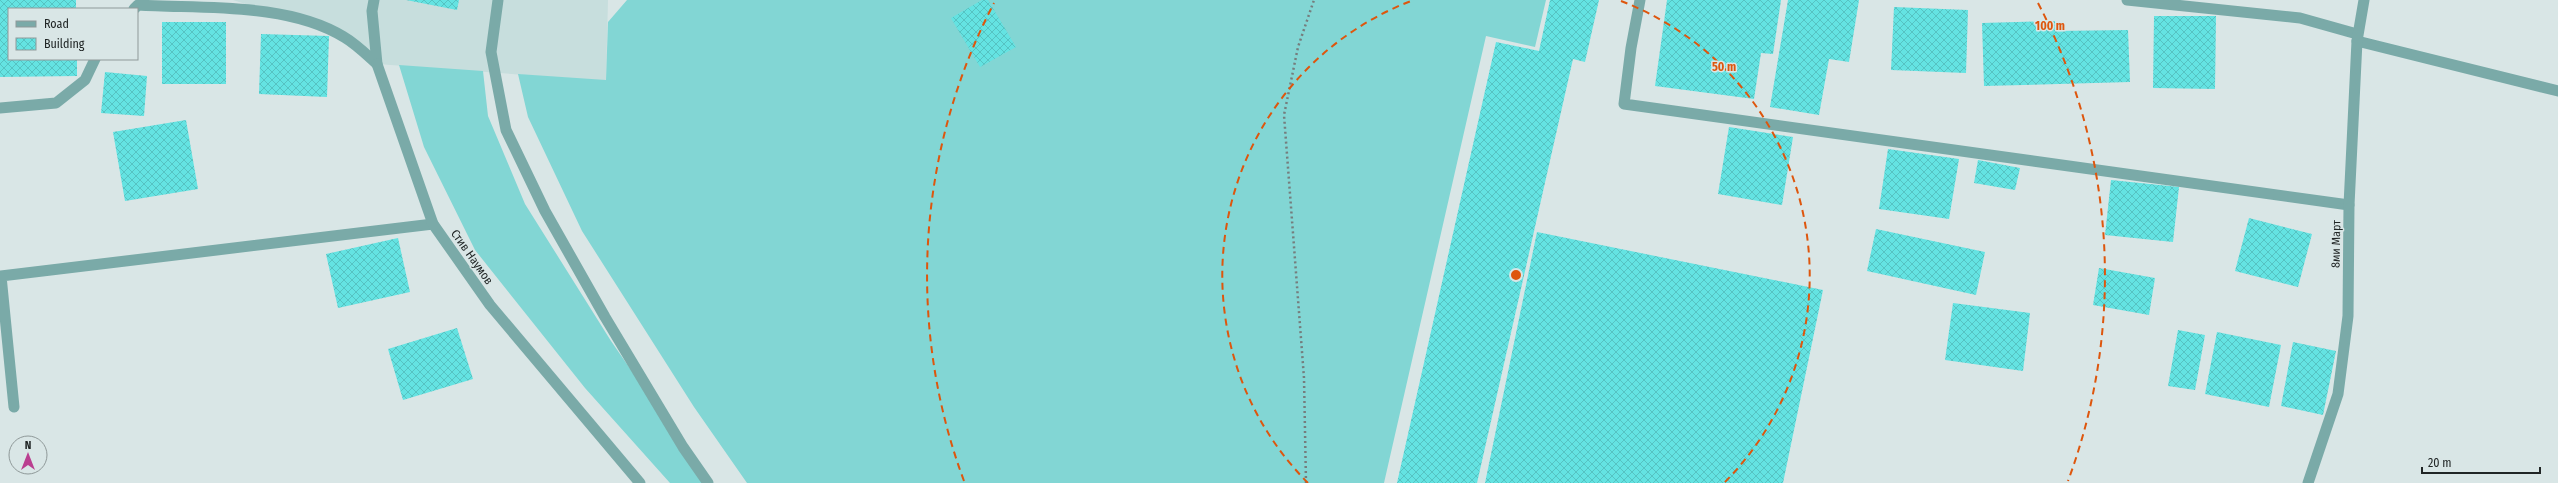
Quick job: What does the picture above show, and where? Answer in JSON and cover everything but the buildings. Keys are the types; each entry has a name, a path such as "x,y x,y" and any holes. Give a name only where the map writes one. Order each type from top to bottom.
{"street":[{"name":"Стив Наумов","path":"374,0 372,11 377,64 433,224 490,305 640,483"},
{"path":"498,0 490,52 506,130 545,211 605,317 683,447 708,483"},
{"path":"1640,0 1630,48 1624,104 2349,205"},
{"path":"2127,0 2300,18 2357,38 2558,91"},
{"name":"8ми Март","path":"2308,483 2338,394 2348,316 2349,205 2357,38 2364,0"},
{"path":"136,5 269,12 307,20 345,37 377,64"},
{"path":"0,108 56,103 85,80 95,60"},
{"path":"14,407 1,276 433,224"}],"path":[{"path":"1306,483 1304,378 1284,115 1298,46 1314,0"}],"shaded area":[{"path":"233,0 608,0 606,81 377,64 345,37"},
{"path":"627,0 1546,0 1535,47 1486,36 1384,483 747,483 694,407 582,231 528,117 518,74 606,80 608,22"},
{"path":"399,65 483,71 488,116 525,204 611,341 709,483 670,483 585,388 475,250 424,147"}]}
